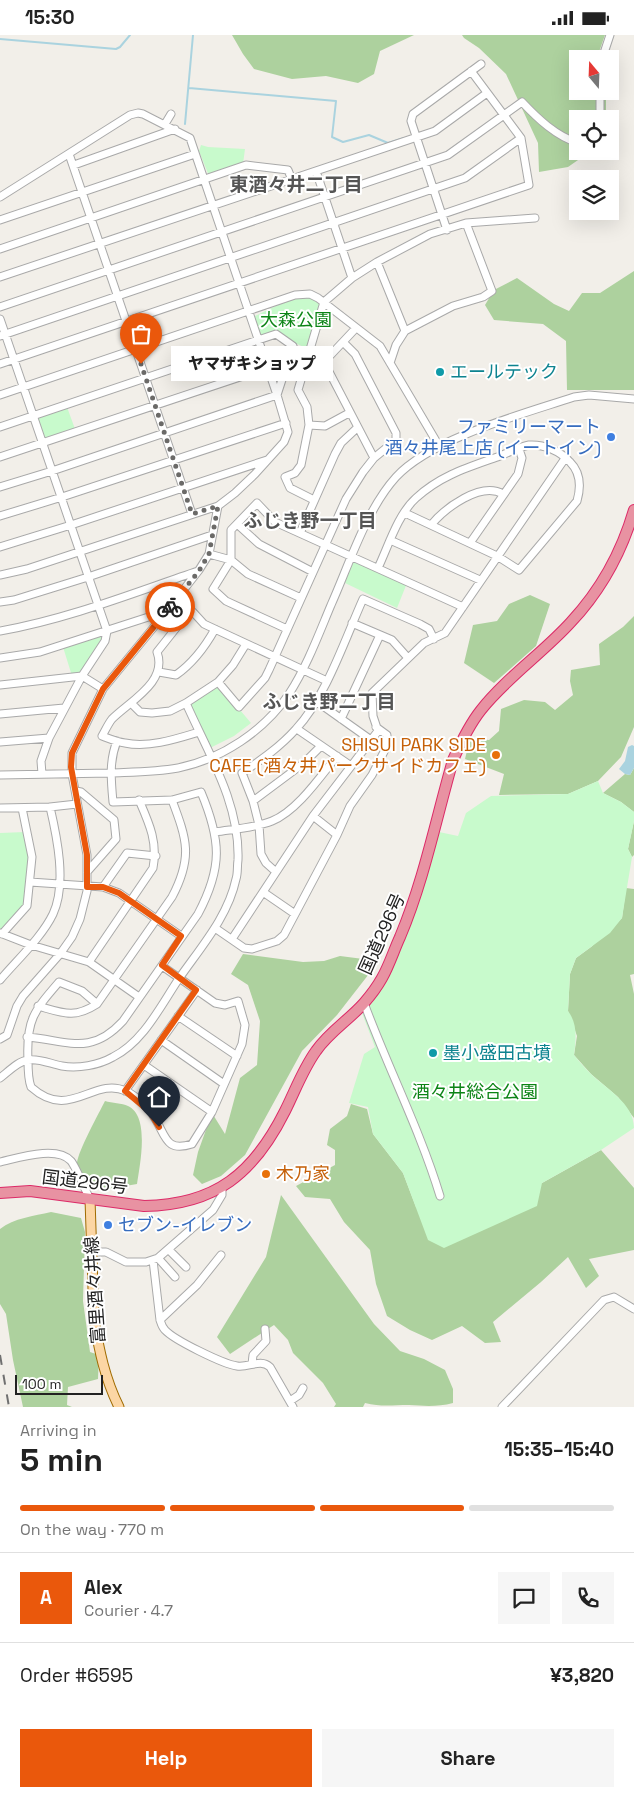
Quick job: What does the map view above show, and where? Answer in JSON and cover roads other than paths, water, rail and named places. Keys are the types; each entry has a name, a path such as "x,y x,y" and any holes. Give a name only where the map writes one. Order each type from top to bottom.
{"highway":[{"name":"国道296号","path":"0,1193 30,1191 144,1206 162,1206 195,1199 222,1187 243,1171 259,1155 272,1136 316,1050 335,1029 364,1003 383,977 418,893 453,760 461,741 483,708 571,623 590,601 616,558 634,510"}],"main road":[{"name":"富里酒々井線","path":"90,1199 94,1319 107,1378 119,1407"}],"street":[{"path":"605,50 610,35"},
{"path":"447,230 435,188 411,121 413,113 481,64"},
{"path":"0,365 529,185 521,138 471,71"},
{"path":"0,277 435,131 487,93"},
{"path":"0,307 448,155 522,103 549,128 569,140"},
{"path":"0,197 130,115 143,114 190,138 288,432 284,442 236,493 218,506 27,569 0,575"},
{"path":"165,124 171,114"},
{"path":"74,165 175,129"},
{"path":"3,335 465,178 521,138"},
{"path":"69,154 192,514"},
{"path":"1,217 195,154"},
{"path":"0,249 246,165 288,170 292,180"},
{"path":"316,171 352,278"},
{"path":"314,500 290,488 285,477 295,473 302,465 309,425 306,407 298,390 324,302 352,278 377,262 430,234 466,223 535,218"},
{"path":"390,363 396,345 405,331 453,306 482,297 492,291 466,223"},
{"path":"377,262 405,331"},
{"path":"0,395 303,293 310,294 324,302 380,346 439,446"},
{"path":"0,319 3,335 14,359 107,631 105,641 82,676 49,738 41,761 42,774"},
{"path":"356,328 324,362 374,458"},
{"path":"0,427 276,334 293,346 277,395"},
{"path":"218,682 239,707 265,678 346,499 374,458 396,440 396,433 355,354 343,342"},
{"path":"0,457 267,368"},
{"path":"0,487 277,395"},
{"path":"0,775 111,773 170,769 191,765 212,757 243,739 267,719 288,696 303,671 372,513 396,477 417,460 439,446 484,428 574,397 589,395 634,399"},
{"path":"309,425 325,427 349,413"},
{"path":"0,516 286,423"},
{"path":"300,533 341,443 357,428"},
{"path":"378,569 390,540 405,513 414,500 442,478 529,445 551,448 566,457 574,465 580,479 580,491 577,501 520,570 497,556 405,513"},
{"path":"470,543 518,474 522,458 519,449"},
{"path":"232,939 313,816 378,731 373,716 372,693 424,643 445,633 566,457"},
{"path":"0,547 267,460"},
{"path":"431,525 439,515 467,497 490,490 503,494"},
{"path":"287,629 226,601 213,589 231,560 231,530 257,503 275,522 463,607"},
{"path":"0,1039 7,1035 17,1006 23,996 60,954 72,937 80,919 87,887 87,855 72,774 72,753 103,689 199,571 209,554 218,506"},
{"path":"237,524 258,544 313,572"},
{"path":"0,602 14,600 88,577 212,535"},
{"path":"390,540 480,580"},
{"path":"209,554 231,560 248,574 301,598"},
{"path":"0,631 26,626 98,605 199,571"},
{"path":"276,872 266,863 261,854 259,825 254,801 242,773 272,751 297,729 327,681 363,599 429,629 434,639"},
{"path":"0,658 40,652 168,611"},
{"path":"199,732 173,741 147,744 126,744 102,736 110,721 147,688 159,672 160,661 157,652 184,618 192,611 204,624 327,681"},
{"path":"352,623 392,640 408,658"},
{"path":"159,672 176,675 187,667 206,645 216,629"},
{"path":"341,719 380,635"},
{"path":"131,703 140,712 152,713 170,711 186,703 218,682 233,665 246,644"},
{"path":"0,685 82,676 103,689"},
{"path":"316,701 371,740"},
{"path":"0,1078 28,1059 74,1067 101,1063 127,1048 148,1025 215,927 228,901 237,878 238,847 236,829 230,803 212,757 186,703"},
{"path":"0,714 64,708"},
{"path":"215,927 244,948 252,949 277,941 284,935 337,835 350,806 372,775 388,746 386,735 376,726"},
{"path":"297,729 351,766"},
{"path":"0,743 49,738"},
{"path":"28,1037 73,1044 96,1040 115,1029 198,915 212,882 217,847 212,818 201,792 172,800 113,801 111,773 113,751 117,741"},
{"path":"254,801 304,763 321,746"},
{"path":"215,833 274,821 293,807 337,756"},
{"path":"76,791 81,792 114,819 116,839 87,872"},
{"path":"38,1006 75,1014 85,1012 97,1004 172,897 181,879 186,845 184,831 172,800"},
{"path":"89,962 153,868 156,856 153,833 139,801"},
{"path":"0,808 50,807 77,804"},
{"path":"0,980 31,945 54,912 59,884 60,863 50,807"},
{"path":"22,808 32,857 27,906 1,934 89,962 139,997"},
{"path":"313,816 337,835"},
{"path":"103,887 127,853 156,856"},
{"path":"30,882 103,887 119,893 181,936"},
{"path":"263,892 295,914"},
{"path":"97,1004 82,991 59,982 38,1006 30,1021 28,1037 31,1087 47,1099 58,1101 70,1101 106,1088 125,1091 150,1112 165,1138 177,1147 192,1144 212,1112 237,1056 244,1035 245,1025 238,1001 221,1005 196,990 162,965"},
{"path":"125,1091 196,990"},
{"path":"364,1003 430,1163 440,1196"},
{"path":"178,1016 237,1056"},
{"path":"161,1041 224,1084"},
{"path":"144,1065 212,1112"},
{"path":"0,1162 49,1153 65,1156 72,1163 90,1199"},
{"path":"91,1252 106,1252 126,1262 136,1263 156,1259 214,1210 222,1195 222,1187"},
{"path":"169,1249 186,1267"},
{"path":"160,1319 197,1285 221,1255"},
{"path":"156,1259 175,1277"},
{"path":"156,1259 160,1319 163,1328 168,1333 229,1365 240,1367 262,1363 270,1367 292,1404 303,1388"},
{"path":"502,1407 604,1300 614,1297 634,1309"},
{"path":"252,1364 253,1355 266,1341 265,1329"}],"water":[{"path":"634,746 634,768 630,775 625,774 619,769 625,761 628,747"}],"waterway":[{"path":"0,39 116,49 130,35"},
{"path":"185,124 193,35"},
{"path":"189,88 336,101 332,137 343,142 369,135 388,143 404,138"}],"railway":[{"path":"0,1355 9,1407"}],"place":[{"name":"ヤマザキショップ","path":"141,364"},
{"name":"エールテック","path":"440,372"},
{"name":"ファミリーマート 酒々井尾上店 (イートイン)","path":"611,437"},
{"name":"SHISUI PARK SIDE CAFE (酒々井パークサイドカフェ)","path":"496,755"},
{"name":"墨小盛田古墳","path":"433,1053"},
{"name":"木乃家","path":"266,1174"},
{"name":"セブン-イレブン","path":"108,1225"}],"district":[{"name":"東酒々井二丁目","path":"296,184"},
{"name":"ふじき野一丁目","path":"310,520"},
{"name":"ふじき野二丁目","path":"329,701"}],"park label":[{"name":"大森公園","path":"296,320"},
{"name":"酒々井総合公園","path":"475,1092"}]}
